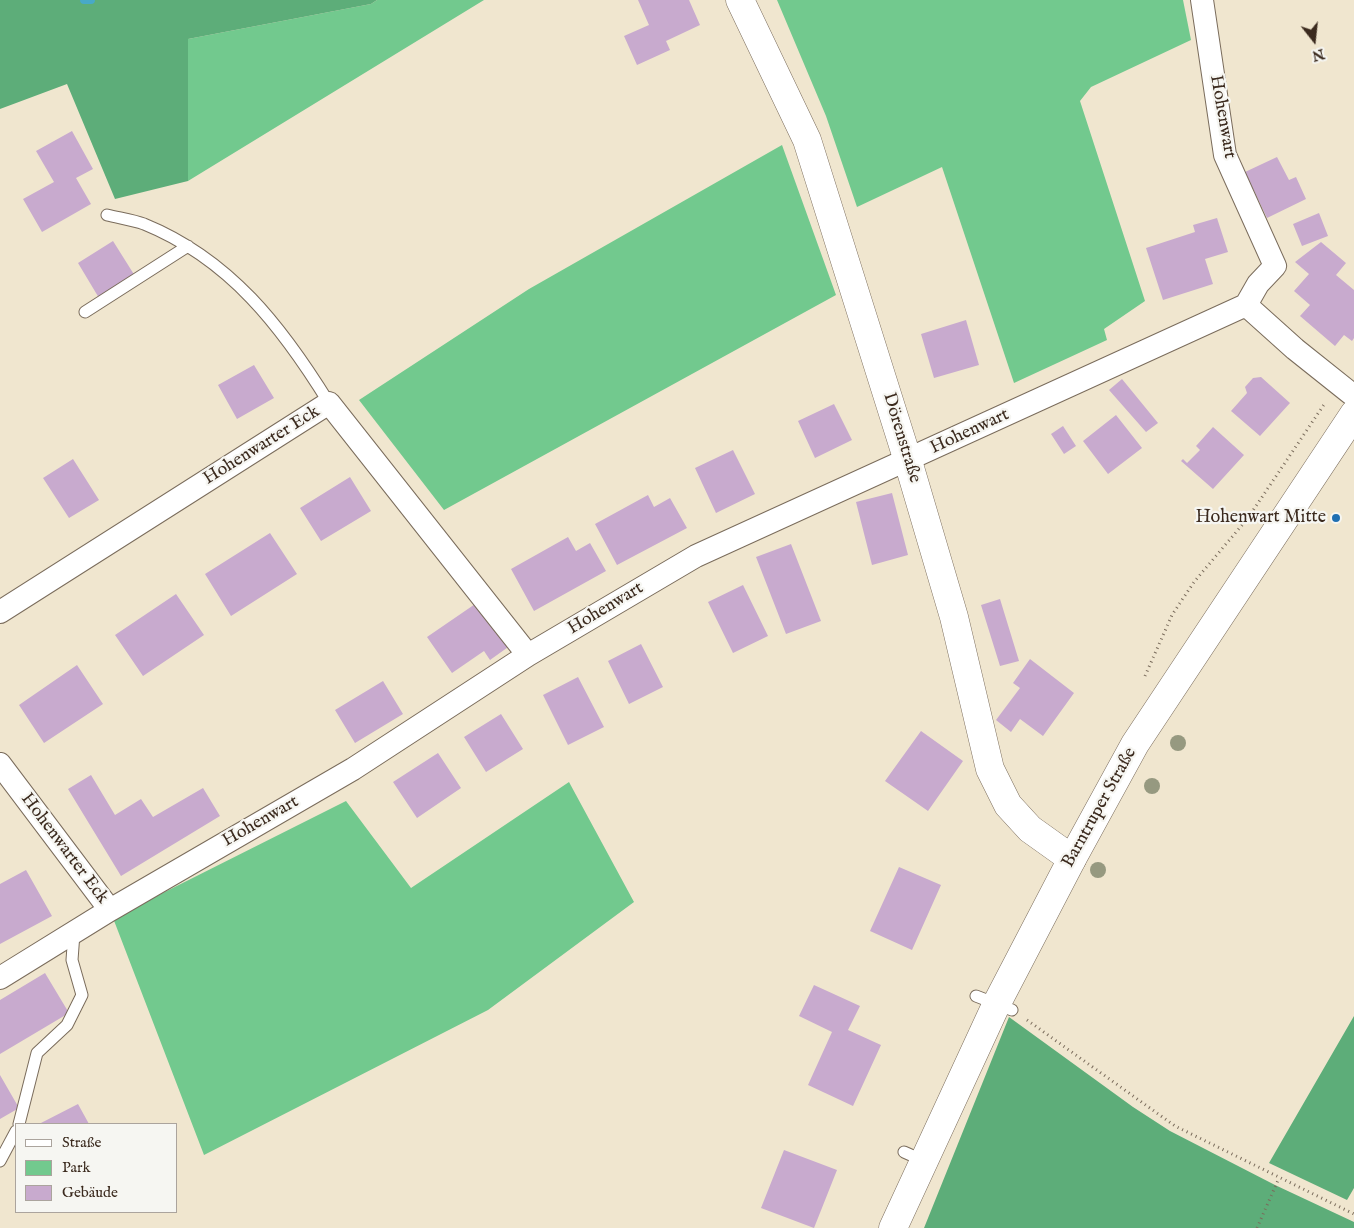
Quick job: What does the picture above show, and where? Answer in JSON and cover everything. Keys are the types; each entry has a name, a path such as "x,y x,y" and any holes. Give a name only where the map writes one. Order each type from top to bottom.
{"main road":[{"name":"Dörenstraße","path":"740,0 807,140 908,461 954,617 990,770 1008,805 1030,829 1072,859"},
{"name":"Barntruper Straße","path":"893,1228 913,1156 1072,859 1136,744 1354,414"}],"street":[{"name":"Hohenwart","path":"0,978 110,910 353,769 528,655 696,556 908,461 1246,305 1258,284 1275,266 1225,155 1202,0"},
{"path":"1246,305 1295,349 1354,396"},
{"name":"Hohenwarter Eck","path":"0,612 329,403 528,655"},
{"name":"Hohenwarter Eck","path":"0,764 110,910"}],"lane":[{"path":"107,215 143,224 188,246 222,269 254,300 298,354 329,403"},
{"path":"84,312 188,246"},
{"path":"19,1123 37,1053 67,1025 82,995 72,960 74,933"},
{"path":"0,1160 15,1133"}],"path":[{"path":"995,1003 1176,1126 1354,1214"},
{"path":"1257,1228 1279,1178"}],"green space":[{"path":"0,0 377,0 371,4 188,39 188,181 115,199 67,84 0,109"},
{"path":"377,0 484,0 188,181 188,39 371,4"},
{"path":"777,0 1183,0 1191,40 1091,87 1080,101 1145,301 1104,329 1107,340 1014,383 942,167 857,207 826,116"},
{"path":"782,145 836,295 444,510 359,400 529,289"},
{"path":"569,782 634,902 488,1010 204,1155 113,918 346,801 411,888"},
{"path":"1354,1016 1354,1188 1347,1200 1269,1163"},
{"path":"1009,1017 1133,1107 1170,1131 1275,1185 1354,1222 1354,1228 924,1228"}],"building":[{"path":"638,0 689,0 700,25 666,41 670,50 637,65 624,36 649,25"},
{"path":"72,131 93,169 76,178 91,204 42,232 23,199 54,182 36,151"},
{"path":"1277,157 1289,180 1296,177 1306,199 1267,218 1245,172"},
{"path":"1319,213 1328,236 1302,246 1293,224"},
{"path":"1217,218 1228,252 1205,259 1213,284 1163,300 1146,248 1195,232 1193,225"},
{"path":"113,241 135,276 99,298 78,263"},
{"path":"1321,242 1346,263 1336,275 1354,290 1354,338 1352,341 1344,335 1335,346 1300,316 1310,305 1294,291 1309,274 1295,262"},
{"path":"966,320 979,365 934,378 921,334"},
{"path":"254,365 274,398 237,419 218,385"},
{"path":"1261,377 1290,403 1260,436 1231,411 1247,393 1245,387 1253,378"},
{"path":"1122,379 1158,423 1146,432 1109,390"},
{"path":"834,404 852,440 815,458 798,421"},
{"path":"1116,415 1142,448 1108,474 1083,441"},
{"path":"1063,426 1076,446 1064,454 1051,434"},
{"path":"1213,427 1244,455 1213,489 1181,461 1183,459 1187,463 1200,450 1196,446"},
{"path":"733,450 755,494 716,513 695,468"},
{"path":"73,459 99,500 69,518 43,478"},
{"path":"350,477 371,511 321,541 300,508"},
{"path":"892,493 908,555 872,565 856,502"},
{"path":"648,495 654,507 670,498 687,528 617,565 595,524"},
{"path":"270,533 297,574 231,616 205,574"},
{"path":"568,537 576,551 590,543 606,571 534,611 511,569"},
{"path":"791,544 821,621 786,634 756,557"},
{"path":"743,585 768,636 733,653 708,602"},
{"path":"176,594 204,635 143,676 115,635"},
{"path":"1000,599 1019,661 1000,666 981,605"},
{"path":"481,600 511,645 490,660 484,651 452,673 427,637"},
{"path":"641,644 663,687 629,704 608,661"},
{"path":"1030,659 1074,693 1043,736 1020,719 1011,732 996,720 1020,688 1013,683"},
{"path":"77,665 103,704 44,743 19,705"},
{"path":"578,677 604,727 568,745 543,695"},
{"path":"383,681 403,714 355,743 335,710"},
{"path":"501,714 523,749 486,772 464,737"},
{"path":"921,731 963,761 928,811 885,781"},
{"path":"438,753 461,788 417,818 393,782"},
{"path":"91,775 115,815 141,799 153,817 203,788 220,816 121,876 68,789"},
{"path":"899,867 941,885 912,950 870,931"},
{"path":"26,870 52,916 0,944 0,884"},
{"path":"45,973 69,1013 0,1054 0,1000"},
{"path":"814,985 860,1006 848,1030 881,1045 853,1106 808,1085 832,1032 799,1016"},
{"path":"0,1075 19,1108 0,1119"},
{"path":"78,1104 88,1123 41,1123"},
{"path":"784,1150 837,1170 814,1228 761,1208"}],"waterway":[{"path":"84,0 91,0"}],"place":[{"name":"Hohenwart Mitte","path":"1336,518"}]}
